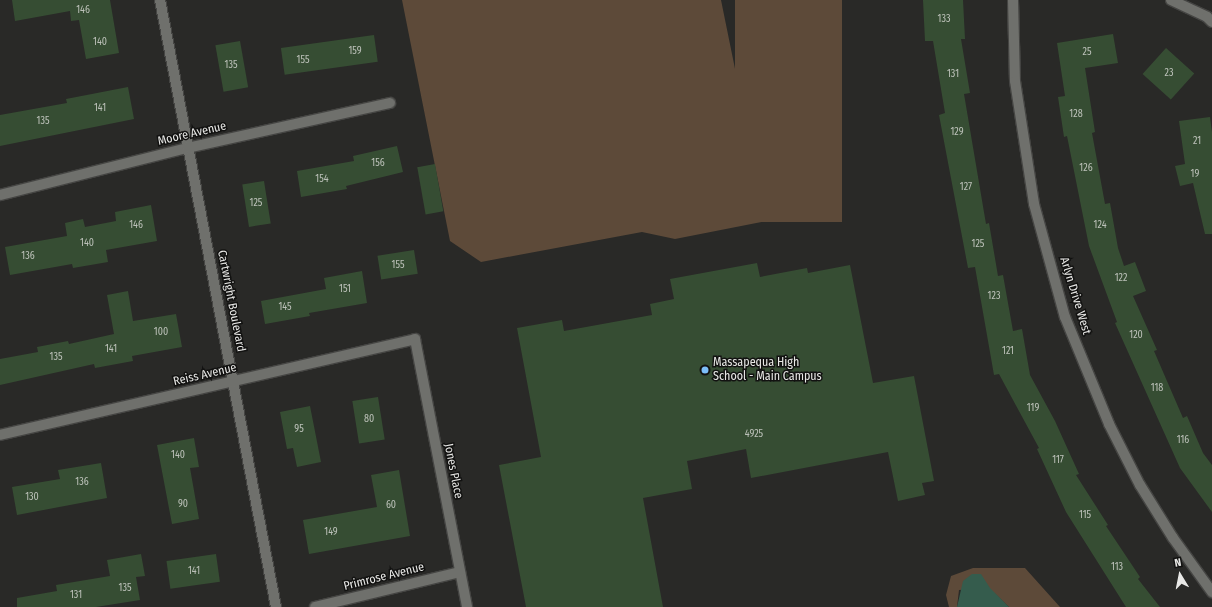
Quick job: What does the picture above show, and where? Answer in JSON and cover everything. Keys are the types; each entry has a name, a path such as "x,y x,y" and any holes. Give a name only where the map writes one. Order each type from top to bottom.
{"street":[{"name":"Cartwright Boulevard","path":"160,0 187,148 276,607"},
{"name":"Arlyn Drive West","path":"1013,0 1015,80 1034,204 1065,317 1109,424 1140,485 1173,538 1212,592"},
{"path":"1171,0 1207,17 1212,22"},
{"name":"Moore Avenue","path":"0,195 187,148 390,104"},
{"name":"Reiss Avenue","path":"0,435 415,339"},
{"name":"Jones Place","path":"415,339 467,607"},
{"name":"Primrose Avenue","path":"315,607 460,572"}],"shaded area":[{"path":"402,0 721,0 766,221 675,239 642,232 481,262 450,241"},
{"path":"735,0 842,0 842,222 735,222"},
{"path":"973,568 1025,568 1060,607 1009,607 989,588 959,590 957,607 949,607 946,595 951,576"},
{"path":"972,574 981,574 990,588 1009,607 957,607 963,581"}],"building":[{"path":"12,0 110,0 119,53 86,59 79,20 71,21 70,11 15,21"},
{"path":"923,0 963,0 965,39 961,39 970,93 964,94 986,224 989,223 998,276 1003,275 1013,331 1022,329 1030,375 1055,421 1079,474 1076,475 1108,525 1106,526 1140,577 1138,579 1160,607 1126,607 1066,512 1037,449 1039,448 999,374 994,375 975,267 968,268 939,115 945,113 933,41 925,41"},
{"path":"1113,34 1118,63 1085,68 1095,132 1092,133 1105,204 1110,203 1118,248 1124,266 1135,262 1146,291 1133,296 1157,350 1154,351 1183,418 1187,416 1203,453 1212,465 1212,512 1180,468 1115,323 1117,322 1089,246 1067,136 1064,137 1058,97 1065,96 1057,43"},
{"path":"374,35 378,62 285,75 281,48"},
{"path":"240,41 248,87 224,92 215,45"},
{"path":"1166,48 1194,73 1171,99 1143,74"},
{"path":"128,87 134,119 0,146 0,115 67,103 66,99"},
{"path":"1210,117 1212,132 1212,234 1205,234 1193,183 1180,186 1175,166 1185,164 1179,121"},
{"path":"397,146 403,172 346,186 347,189 301,197 297,171 354,161 353,156"},
{"path":"435,164 443,211 426,214 417,167"},
{"path":"264,181 271,223 249,227 242,184"},
{"path":"151,205 157,241 106,250 108,262 73,268 72,264 10,275 5,247 67,236 65,223 83,219 85,227 116,221 115,212"},
{"path":"414,250 418,274 381,279 377,256"},
{"path":"757,263 760,277 807,268 808,273 850,265 873,383 914,376 934,481 922,483 925,495 898,501 888,452 751,478 746,449 687,461 692,489 643,498 663,607 526,607 499,465 541,457 517,328 562,320 564,331 652,315 650,304 674,299 670,279"},
{"path":"362,271 367,303 309,313 310,316 265,324 261,301 326,289 324,278"},
{"path":"128,291 133,321 176,314 182,347 132,356 133,361 95,368 94,364 0,385 0,359 38,352 37,347 68,341 69,344 114,334 107,295"},
{"path":"378,397 385,439 359,444 352,401"},
{"path":"310,406 321,462 297,467 293,448 287,449 280,412"},
{"path":"194,438 199,467 190,468 199,519 172,524 157,445"},
{"path":"101,463 107,498 17,515 12,487 60,479 58,470"},
{"path":"399,470 410,536 309,554 303,520 377,507 371,475"},
{"path":"141,554 145,576 136,577 140,600 96,607 17,607 17,598 57,591 56,585 110,576 107,560"},
{"path":"216,554 220,582 170,589 166,561"}],"place":[{"name":"Massapequa High School - Main Campus","path":"705,370"}]}
